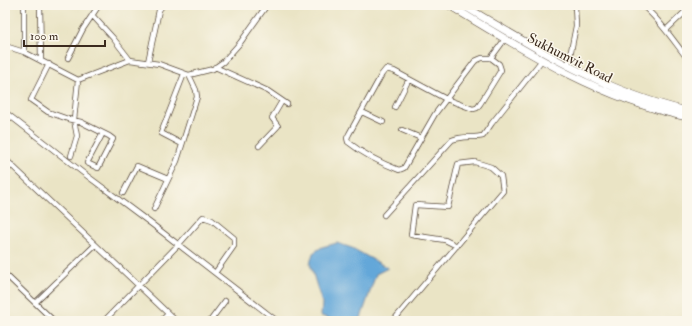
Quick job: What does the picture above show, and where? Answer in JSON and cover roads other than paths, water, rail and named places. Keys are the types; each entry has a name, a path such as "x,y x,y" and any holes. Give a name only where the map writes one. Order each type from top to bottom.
{"main road":[{"name":"Sukhumvit Road","path":"449,5 542,60 598,88 666,113 687,117"},
{"name":"Sukhumvit Road","path":"463,5 537,50 568,66 636,96 687,111"}],"street":[{"path":"24,5 24,52"},
{"path":"40,5 40,60"},
{"path":"68,58 99,5"},
{"path":"148,62 159,10 163,5"},
{"path":"5,46 24,52 78,80 130,60 159,64 187,74 215,67 222,62 240,43 267,5"},
{"path":"568,66 576,26 575,5"},
{"path":"642,5 666,30 687,58"},
{"path":"666,30 687,10"},
{"path":"92,16 113,38 130,60"},
{"path":"491,58 505,39"},
{"path":"491,58 482,58 475,61 446,99 435,114 404,168 399,170 391,167 370,157 348,142 347,138 349,134 386,69 390,69 446,99 469,108 477,108 500,70 499,64 491,58"},
{"path":"384,216 452,140 458,137 483,136 542,60"},
{"path":"49,64 31,100 48,112 81,122 103,133 112,138 113,140 98,168 87,163 103,133"},
{"path":"215,67 268,91 284,103 272,118 278,126 259,146"},
{"path":"154,208 174,169 197,97 196,90 187,74"},
{"path":"182,144 161,133 187,74"},
{"path":"395,107 409,79"},
{"path":"71,156 77,136 74,120 78,80"},
{"path":"5,112 82,172 179,244 277,321"},
{"path":"362,112 383,122"},
{"path":"402,130 421,138"},
{"path":"5,159 176,321"},
{"path":"393,321 457,246 503,191 501,176 491,167 475,162 458,164 448,207 415,205 411,235 445,240 457,246"},
{"path":"5,172 12,165"},
{"path":"123,193 137,166 168,179"},
{"path":"104,321 204,217 212,220 234,238 234,246 215,273"},
{"path":"35,303 95,245"},
{"path":"5,274 54,321"},
{"path":"210,321 225,301"},
{"path":"161,321 168,314"}],"water":[{"path":"337,243 352,248 388,268 376,274 360,321 337,321 321,316 322,303 310,264 313,253 322,247"}]}
